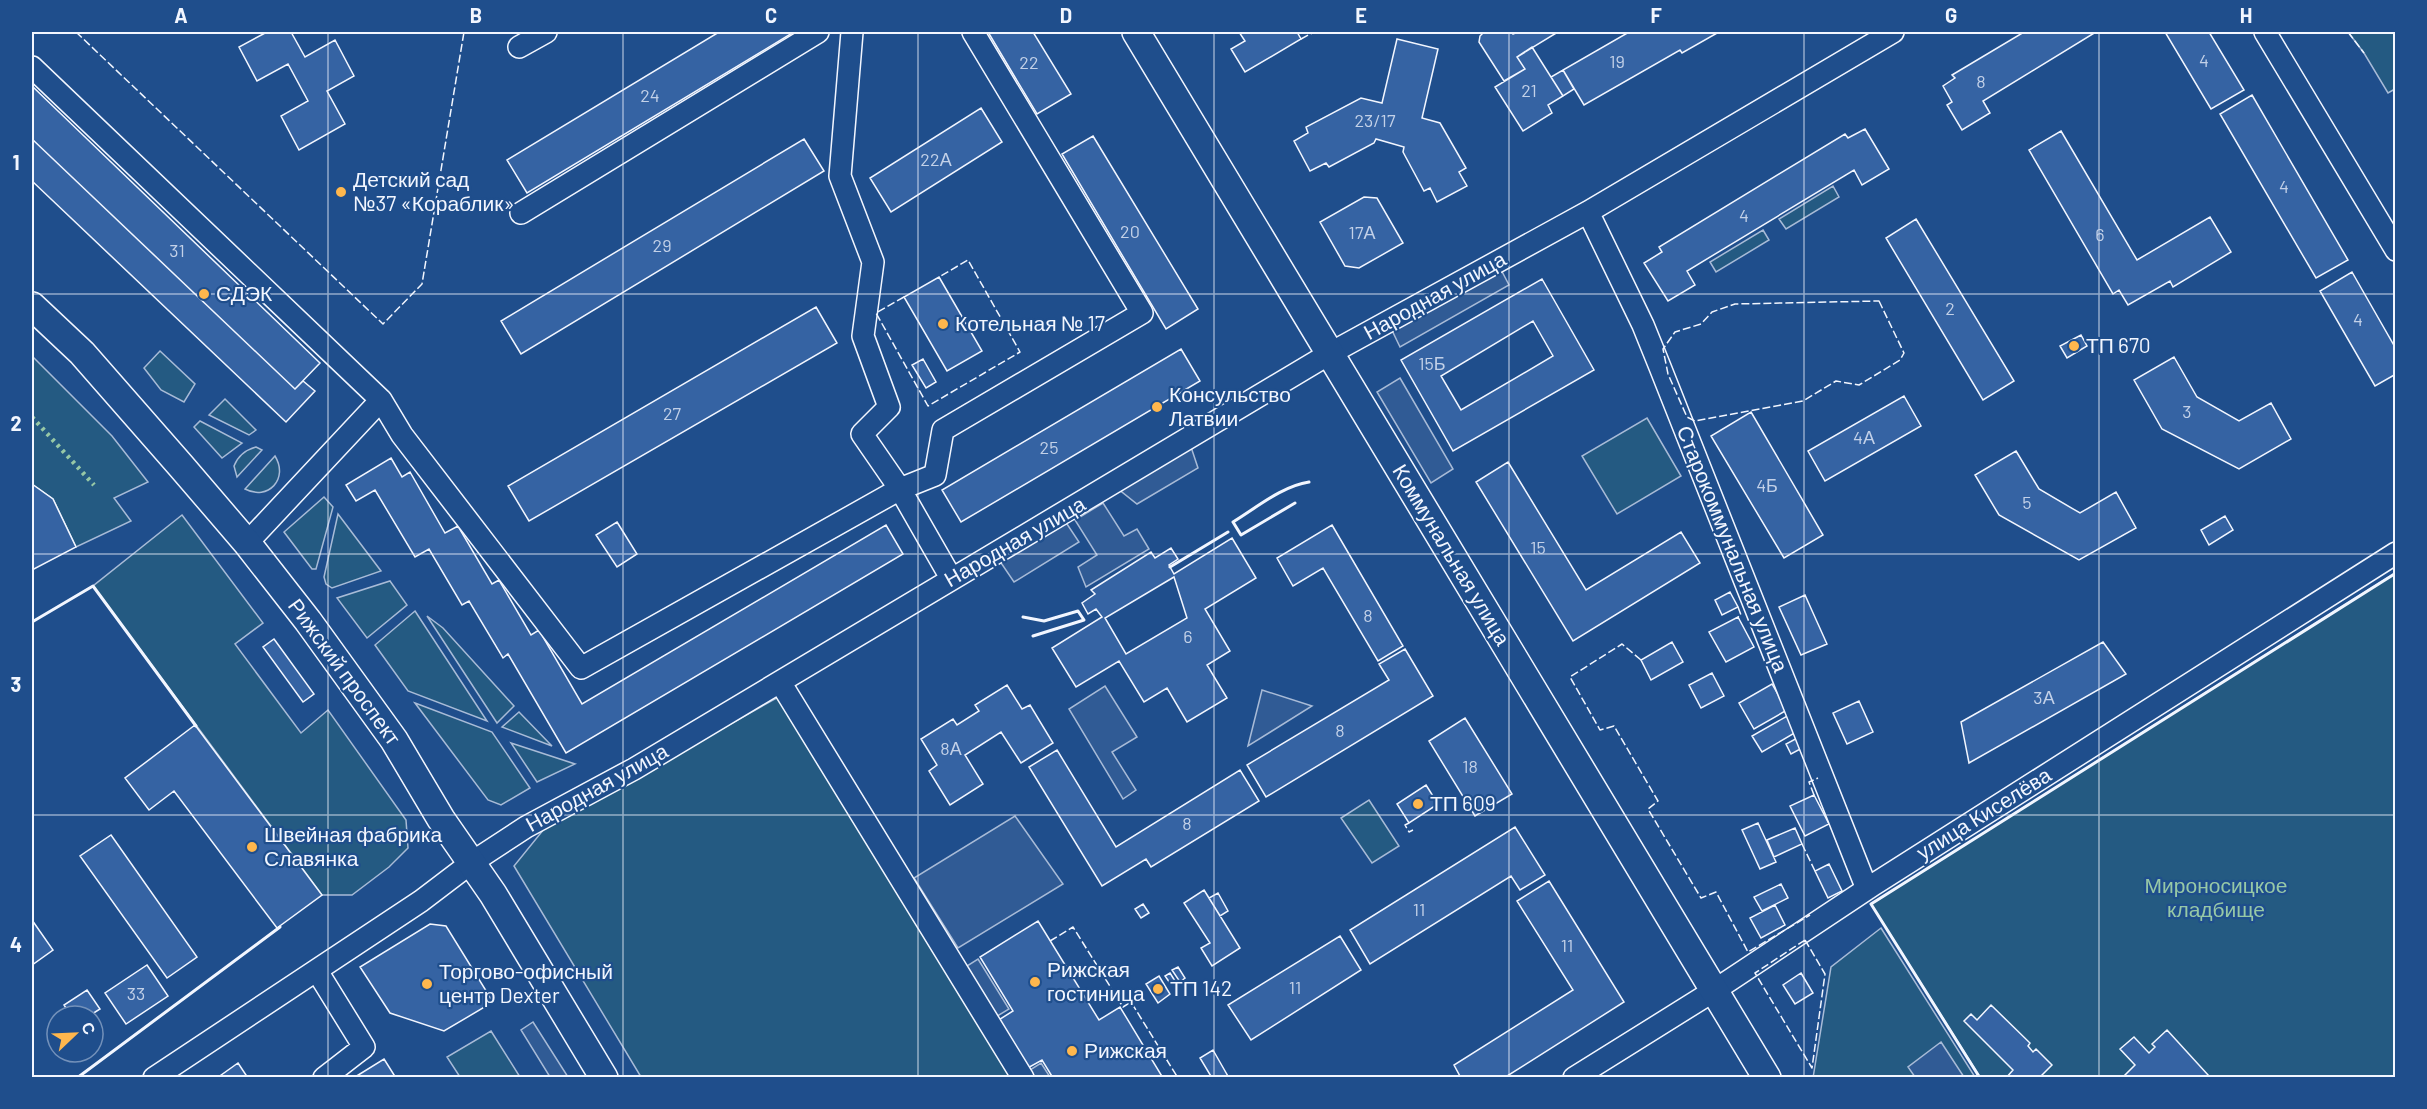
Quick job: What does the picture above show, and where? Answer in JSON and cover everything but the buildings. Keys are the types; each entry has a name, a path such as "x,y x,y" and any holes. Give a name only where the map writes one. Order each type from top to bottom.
{"main road":[{"name":"Коммунальная улица","path":"1136,32 1767,1077"},
{"name":"Рижский проспект","path":"32,306 82,353 247,543 308,621 394,740 441,819 493,894 604,1077"}],"street":[{"path":"519,47 546,32"},
{"path":"522,213 819,32"},
{"path":"852,32 840,176 873,262 863,336 889,406 862,434 900,489 951,578"},
{"path":"32,67 381,400 402,435 581,668 900,489 935,475 943,430 1142,313 973,32"},
{"name":"Народная улица","path":"154,1077 317,971 526,827 634,769 1329,354 1588,212 1893,32"},
{"path":"2265,32 2396,250"},
{"name":"Старокоммунальная улица","path":"1588,212 1643,325 1867,889"},
{"path":"247,543 381,400"},
{"name":"улица Киселёва","path":"1574,1077 1715,990 1867,889 2396,553"},
{"path":"780,682 1023,1077"},
{"path":"317,971 364,1047 324,1077"}],"green space":[{"path":"2348,32 2395,32 2395,89 2388,93 2364,53"},
{"path":"1833,186 1839,197 1786,229 1779,219"},
{"path":"1763,230 1769,240 1716,272 1710,262"},
{"path":"160,351 195,384 184,402 161,390 144,368"},
{"path":"32,356 112,436 148,482 114,498 131,521 76,547 53,499 32,484"},
{"path":"225,399 256,430 249,435 209,415"},
{"path":"1647,418 1681,476 1617,514 1582,456"},
{"path":"200,421 242,443 222,458 194,427"},
{"path":"256,447 262,450 237,477 234,466 238,459 245,452"},
{"path":"275,456 279,465 279,473 274,486 261,492 245,489"},
{"path":"324,497 333,507 316,569 312,569 284,532"},
{"path":"338,514 381,571 332,588 326,584 324,577"},
{"path":"182,515 263,623 235,644 301,733 328,710 406,820 408,848 389,867 352,895 322,895 93,586"},
{"name":"Мироносицкое кладбище","path":"2395,573 2395,1077 1980,1077 1871,904"},
{"path":"390,581 407,605 367,638 337,598"},
{"path":"415,611 487,721 408,691 375,645"},
{"path":"427,616 443,628 514,706 497,723"},
{"path":"782,695 1018,1077 641,1077 514,866 544,829"},
{"path":"415,703 492,732 530,788 501,805 488,800"},
{"path":"519,712 552,746 502,727"},
{"path":"511,743 575,764 537,782"},
{"path":"1369,800 1399,846 1372,863 1341,818"},
{"path":"1881,928 1975,1077 1813,1078 1831,967"},
{"path":"491,1031 520,1077 460,1077 447,1057"}],"shaded area":[{"path":"1497,262 1509,285 1400,347 1388,322"},
{"path":"1400,378 1453,469 1431,483 1377,392"},
{"path":"1188,438 1198,468 1137,504 1112,484"},
{"path":"1103,503 1124,536 1137,529 1149,549 1086,587 1078,567 1097,555 1075,520"},
{"path":"1061,515 1079,542 1014,582 995,554"},
{"path":"1105,686 1137,737 1112,752 1136,790 1123,799 1069,709"},
{"path":"1262,690 1312,706 1248,746"},
{"path":"1015,816 1063,884 958,948 914,878"},
{"path":"978,959 1009,1009 989,1021 959,971"},
{"path":"533,1022 568,1077 550,1077 521,1030"},
{"path":"1941,1042 1964,1077 1915,1077 1908,1067"},
{"path":"1041,1063 1050,1077 1023,1077 1022,1075"}],"hedge":[{"path":"32,417 94,485"}],"fence":[{"path":"76,32 383,324 422,284 464,32"},
{"path":"1301,39 1314,32"},
{"path":"2348,32 2364,53"},
{"path":"904,297 876,313 928,406 1020,352 968,260 939,277"},
{"path":"1879,301 1904,353 1900,360 1859,385 1836,381 1803,401 1695,421 1687,417 1668,374 1663,349 1675,332 1701,324 1712,312 1735,304 1879,301"},
{"path":"1738,607 1741,615 1738,617"},
{"path":"1641,660 1622,644 1570,677 1600,730 1614,726 1658,801 1648,809 1701,898 1716,892 1748,952 1810,915"},
{"path":"1814,795 1809,782 1818,778"},
{"path":"1409,823 1405,825 1409,832 1413,830"},
{"path":"1802,844 1815,871"},
{"path":"1050,941 1073,927 1123,1007 1131,1002 1178,1078"},
{"path":"1805,940 1825,974 1812,1068 1755,973 1805,940"}],"wall":[{"path":"1295,503 1241,535 1233,522 1279,493 1309,482"},
{"path":"1170,567 1228,532"},
{"path":"1980,1078 1871,904 2396,573"},
{"path":"32,622 93,586 196,726"},
{"path":"1023,617 1044,621 1078,611 1084,620 1033,636"},
{"path":"77,1078 280,927"}],"place":[{"name":"Детский сад №37 «Кораблик»","path":"341,192"},
{"name":"СДЭК","path":"204,294"},
{"name":"Котельная № 17","path":"943,324"},
{"name":"ТП 670","path":"2074,346"},
{"name":"Консульство Латвии","path":"1157,407"},
{"name":"ТП 609","path":"1418,804"},
{"name":"Швейная фабрика Славянка","path":"252,847"},
{"name":"Рижская гостиница","path":"1035,982"},
{"name":"Торгово-офисный центр Dexter","path":"427,984"},
{"name":"ТП 142","path":"1158,989"},
{"name":"Рижская","path":"1072,1051"}]}
